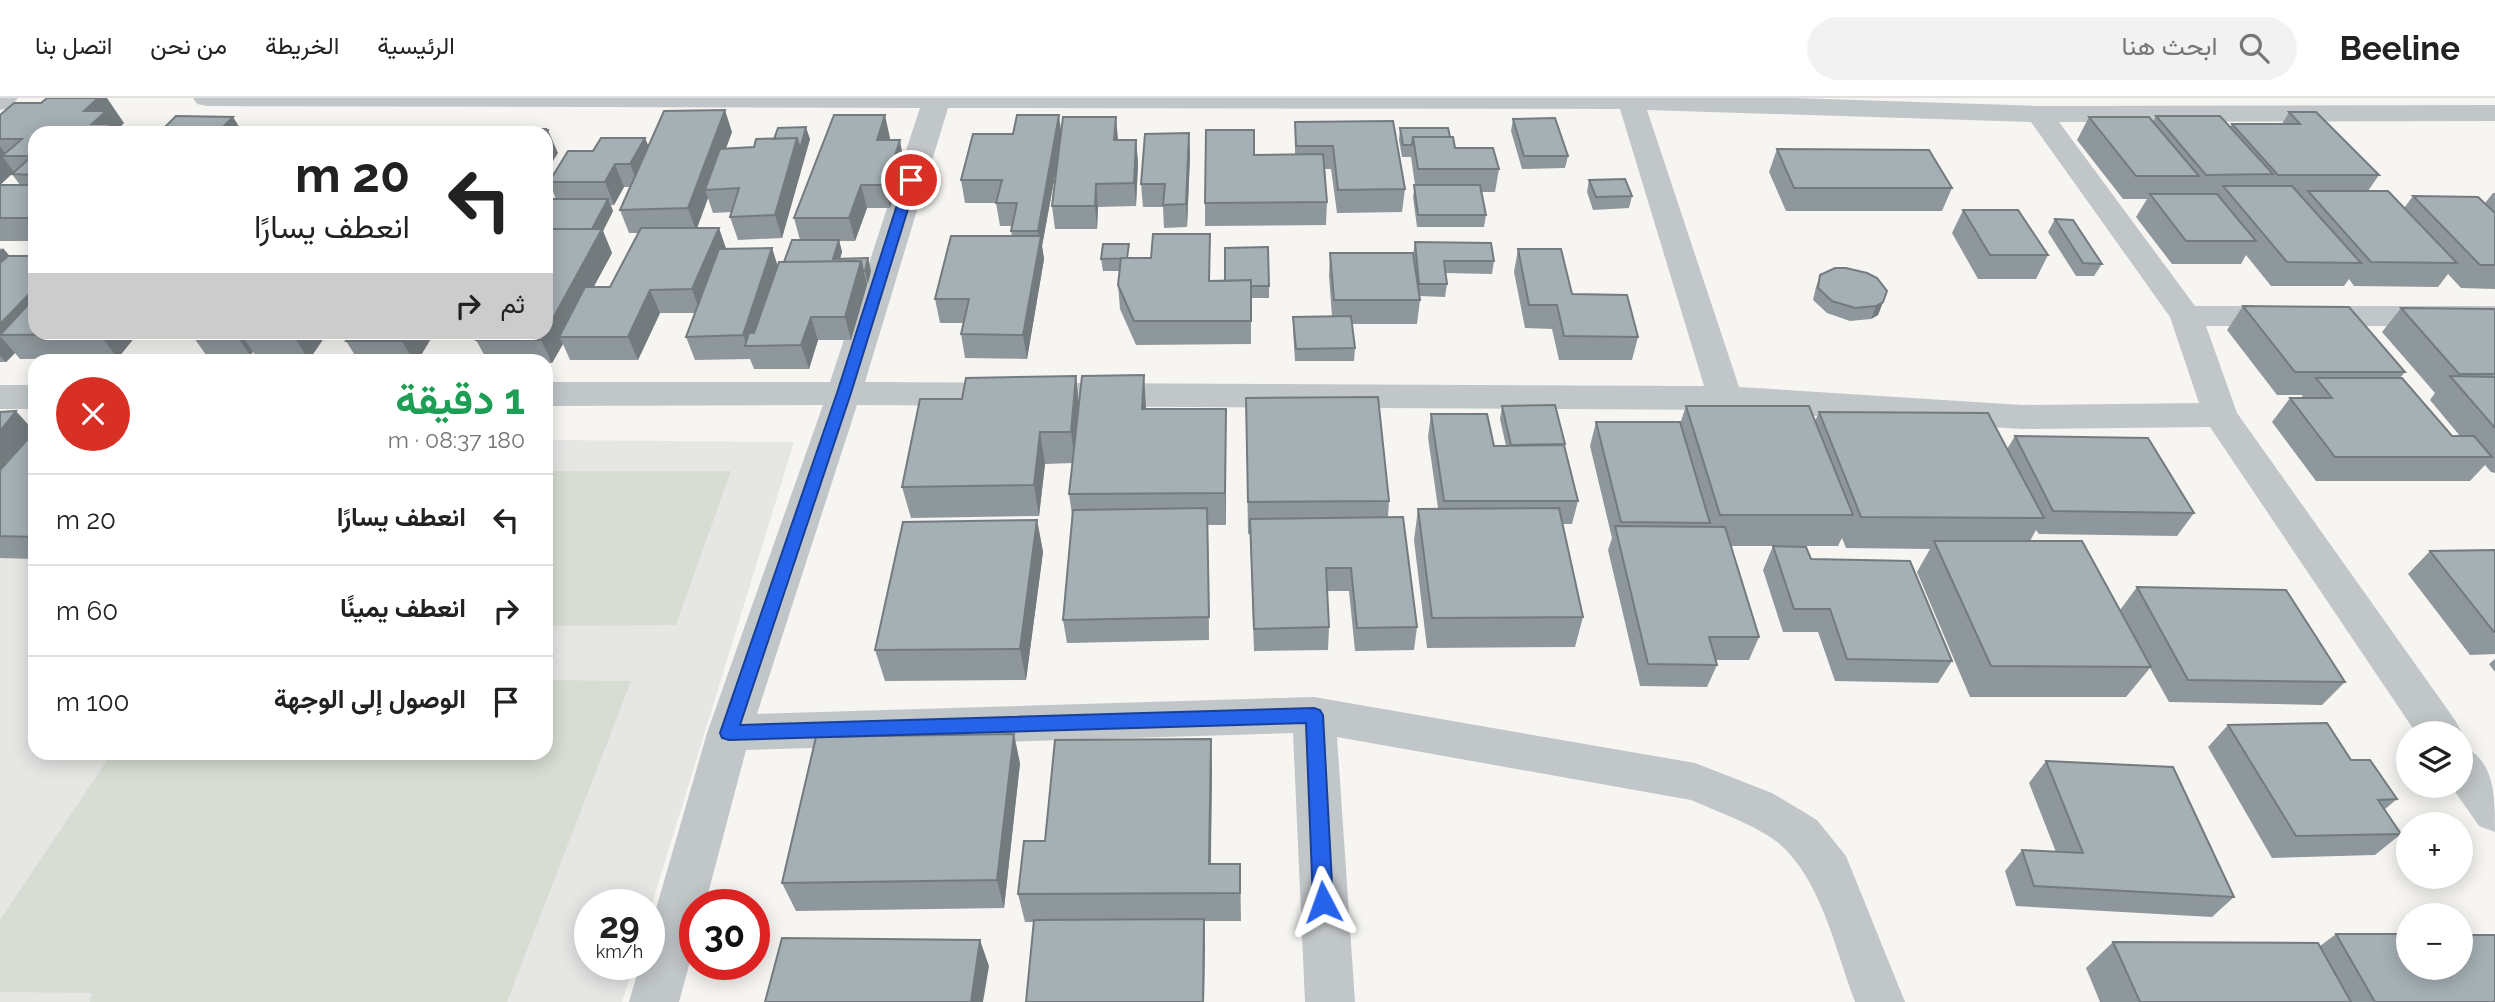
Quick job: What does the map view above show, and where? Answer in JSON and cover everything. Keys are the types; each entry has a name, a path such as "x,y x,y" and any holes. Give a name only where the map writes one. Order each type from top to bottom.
{"street":[{"path":"0,102 5,98"},
{"path":"207,98 1631,100 2039,114 2417,105 2495,113"},
{"path":"654,1002 729,733 844,393 936,99"},
{"path":"1631,100 1725,398"},
{"path":"2039,114 2186,316 2220,415 2432,721"},
{"path":"2186,316 2495,316"},
{"path":"553,394 1725,398 2022,417 2220,415"},
{"path":"0,397 28,397"},
{"path":"729,733 1314,715 1695,782 1756,807 1801,834 1830,871 1880,1002"},
{"path":"1314,715 1330,1002"},
{"path":"2473,782 2495,813"}],"shaded area":[{"path":"0,435 28,435 28,760 553,760 553,440 794,442 657,889 574,889 574,980 629,980 622,1002 0,1002"},
{"path":"553,471 731,471 676,625 553,626"},
{"path":"553,680 631,681 507,1002 90,1002 92,993 0,992 0,920 107,760 553,760"}],"building":[{"path":"47,98 98,98 84,111 106,111 92,124 111,124 28,126 28,156 2,156 22,139 0,139 0,115 14,103 41,103"},
{"path":"725,110 688,208 620,210 664,111"},
{"path":"2289,112 2316,112 2379,175 2278,175 2232,124 2300,124"},
{"path":"834,115 885,115 877,140 900,140 885,185 861,185 849,218 794,218"},
{"path":"1017,115 1059,115 1038,231 1011,231 1017,203 996,203 1002,180 961,180 973,134 1013,134"},
{"path":"176,116 233,117 224,126 166,126"},
{"path":"2156,116 2220,116 2273,174 2206,175"},
{"path":"1063,117 1116,117 1114,140 1136,140 1134,183 1096,184 1095,206 1052,206"},
{"path":"2089,117 2149,117 2199,176 2136,176"},
{"path":"1555,118 1568,156 1524,156 1513,119"},
{"path":"1393,121 1405,189 1338,190 1333,146 1296,146 1295,122"},
{"path":"806,127 800,149 797,138 774,139 778,128"},
{"path":"1400,128 1448,128 1450,137 1413,137 1412,145 1403,145"},
{"path":"1206,130 1254,130 1254,155 1323,154 1327,202 1205,203"},
{"path":"1189,133 1186,204 1163,205 1165,184 1141,184 1145,134"},
{"path":"1413,137 1453,137 1455,148 1493,148 1499,169 1418,169"},
{"path":"601,138 645,138 630,164 615,164 605,182 553,182 553,175 568,151 593,151"},
{"path":"797,138 775,215 730,217 739,188 705,190 720,149 754,147 756,139"},
{"path":"1777,149 1929,150 1952,188 1794,188"},
{"path":"28,160 28,175 12,174"},
{"path":"1625,179 1632,196 1596,197 1589,180"},
{"path":"0,185 28,185 28,218 0,218"},
{"path":"1414,185 1480,185 1486,215 1418,215"},
{"path":"2223,186 2292,186 2361,263 2287,262"},
{"path":"2308,191 2388,191 2457,263 2371,262"},
{"path":"2150,194 2217,194 2256,241 2186,241"},
{"path":"2413,196 2478,197 2495,213 2495,265 2480,265"},
{"path":"553,199 608,199 592,229 553,229"},
{"path":"1963,210 2018,210 2048,255 1990,255"},
{"path":"2055,219 2073,220 2102,264 2083,263"},
{"path":"641,228 719,228 692,289 650,290 628,337 559,337 585,287 610,287"},
{"path":"553,229 602,229 553,318"},
{"path":"1153,234 1210,234 1209,281 1251,280 1251,321 1134,321 1118,285 1121,258 1151,258"},
{"path":"951,236 1041,236 1023,335 961,334 969,299 935,299"},
{"path":"792,240 839,240 833,259 868,258 865,271 861,261 784,262"},
{"path":"1415,242 1491,243 1494,261 1444,261 1447,284 1419,284"},
{"path":"1103,244 1129,244 1127,258 1101,259"},
{"path":"1268,247 1269,286 1251,286 1251,280 1225,281 1225,248"},
{"path":"772,248 743,335 686,337 719,249"},
{"path":"1518,249 1561,249 1572,294 1627,295 1638,337 1564,336 1557,305 1529,305"},
{"path":"1330,253 1413,253 1420,300 1334,300"},
{"path":"8,256 28,256 28,295 0,324 0,263"},
{"path":"861,261 845,317 811,317 801,345 745,346 749,333 754,333 779,262"},
{"path":"1835,268 1867,273 1877,278 1887,291 1883,302 1876,306 1855,308 1832,301 1818,288 1820,275"},
{"path":"28,305 28,335 0,335"},
{"path":"2243,306 2349,307 2405,372 2295,372"},
{"path":"2401,308 2495,309 2495,374 2459,374"},
{"path":"1351,316 1355,348 1296,349 1293,317"},
{"path":"347,340 403,340 402,341"},
{"path":"1144,375 1142,409 1226,409 1225,493 1069,494 1082,376"},
{"path":"1076,376 1071,432 1040,432 1034,485 902,487 920,399 962,399 966,378"},
{"path":"2450,376 2495,377 2495,428"},
{"path":"2316,378 2402,378 2452,436 2474,436 2492,457 2335,457 2290,398 2332,398"},
{"path":"1378,397 1389,501 1248,502 1246,398"},
{"path":"1555,405 1565,444 1511,445 1502,406"},
{"path":"1686,406 1809,406 1853,515 1720,515"},
{"path":"16,411 0,431 0,412"},
{"path":"1819,412 1988,413 2044,518 1861,517"},
{"path":"1431,414 1487,414 1494,446 1564,445 1578,501 1444,501"},
{"path":"1596,422 1680,422 1710,523 1621,522"},
{"path":"2015,436 2148,438 2194,513 2053,511"},
{"path":"28,440 28,537 0,536 0,470"},
{"path":"1207,508 1209,617 1063,620 1073,510"},
{"path":"1559,508 1583,617 1432,618 1418,509"},
{"path":"1403,517 1417,627 1357,628 1351,568 1326,568 1329,627 1254,629 1250,519"},
{"path":"1037,520 1020,649 875,650 903,522"},
{"path":"1615,526 1725,527 1759,637 1709,637 1717,665 1648,664"},
{"path":"1934,541 2082,541 2151,667 1991,666"},
{"path":"1773,546 1806,547 1811,559 1910,561 1952,661 1847,659 1830,609 1794,609"},
{"path":"2495,550 2495,632 2494,632 2430,551"},
{"path":"2137,587 2286,590 2345,682 2188,680"},
{"path":"2327,723 2351,760 2370,760 2397,799 2378,800 2396,827 2396,834 2296,836 2228,725"},
{"path":"1014,734 997,880 782,883 816,737"},
{"path":"1211,739 1209,864 1240,864 1240,893 1018,894 1024,841 1045,841 1055,740"},
{"path":"2046,761 2173,767 2234,897 2034,886 2022,850 2083,853"},
{"path":"1204,919 1203,1002 1026,1002 1034,920"},
{"path":"2336,934 2396,934 2396,980 2473,980 2473,935 2495,935 2495,1002 2375,1002"},
{"path":"782,938 980,940 971,1002 765,1002"},
{"path":"2113,942 2318,943 2351,1002 2140,1002"}],"route":[{"path":"911,180 844,393 729,733 1314,715 1323,902"}]}
